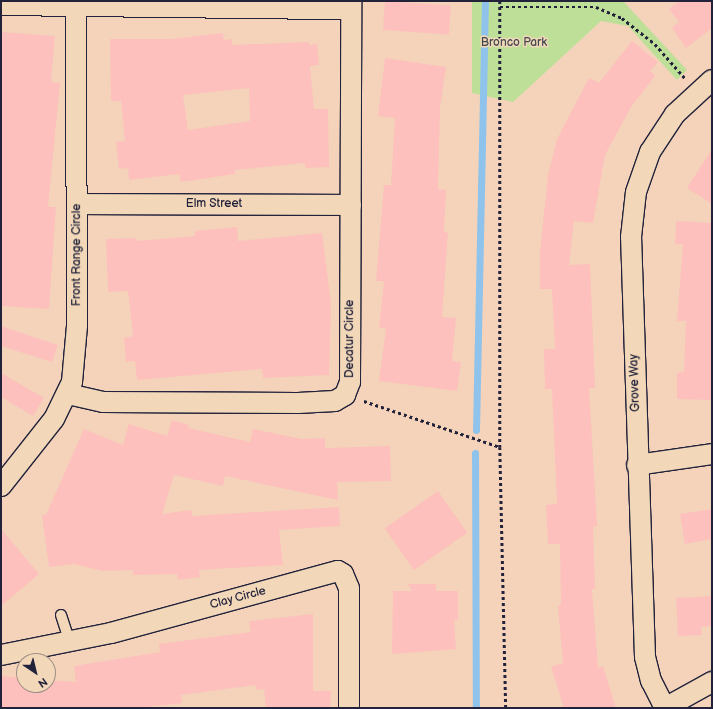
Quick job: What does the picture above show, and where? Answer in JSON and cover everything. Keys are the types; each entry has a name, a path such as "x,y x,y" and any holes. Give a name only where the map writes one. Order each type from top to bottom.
{"street":[{"name":"Front Range Circle","path":"1,486 33,449 68,394 77,326 76,4"},
{"path":"1,5 351,5"},
{"name":"Decatur Circle","path":"68,394 103,402 298,403 334,401 345,395 350,382 351,5"},
{"name":"Grove Way","path":"704,86 665,127 650,152 636,192 631,237 637,465 645,657 651,681 665,708 712,682"},
{"name":"Elm Street","path":"77,204 351,205"},
{"path":"637,465 712,454"},
{"name":"Clay Circle","path":"1,655 70,642 338,572 343,574 349,588 349,708"}],"lane":[{"path":"61,615 70,642"}],"path":[{"path":"500,1 500,447 506,708"},
{"path":"500,7 603,9 622,18 704,86"},
{"path":"345,395 500,447"}],"green space":[{"name":"Bronco Park","path":"472,1 623,1 687,70 677,80 628,26 601,21 513,102 472,93"}],"building":[{"path":"385,1 451,6 449,35 383,30"},
{"path":"679,1 712,1 712,28 686,48 672,28 679,22 669,9"},
{"path":"1,32 55,36 51,82 60,83 48,207 56,207 49,309 1,306"},
{"path":"223,33 224,40 232,39 232,45 309,42 309,45 317,44 319,65 310,66 314,109 328,109 329,167 305,168 305,163 235,170 235,174 181,182 179,174 129,180 128,168 119,169 116,142 125,141 121,101 111,101 110,39 172,39","holes":["249,88 250,121 188,130 183,95"]},
{"path":"632,41 658,62 650,71 655,76 631,107 605,155 593,223 574,221 569,265 590,264 595,388 589,388 597,526 593,527 595,589 592,589 598,668 603,666 616,708 564,708 551,667 563,663 558,606 561,605 560,544 548,544 546,505 557,504 552,389 545,389 544,349 555,349 552,289 540,289 540,252 548,175 557,139 589,78 599,83"},
{"path":"385,58 446,67 440,108 438,189 446,190 444,232 448,233 442,317 456,318 452,361 461,362 457,391 379,381 386,328 379,328 384,281 376,281 384,185 391,185 395,118 378,116"},
{"path":"712,149 712,204 687,188"},
{"path":"676,221 712,223 712,400 677,399 677,373 684,372 686,321 677,321 683,244 675,244"},
{"path":"237,227 238,241 322,233 331,304 329,375 263,378 262,369 137,380 135,361 126,362 124,338 133,336 128,291 108,292 106,239 136,238 137,241 195,236 195,231"},
{"path":"1,326 58,345 52,362 1,346"},
{"path":"1,373 44,398 33,416 1,397"},
{"path":"172,420 189,425 188,428 250,442 253,429 302,439 325,438 325,448 390,446 391,481 337,482 338,500 225,476 223,486 174,475 162,514 191,510 192,516 339,507 340,526 279,530 283,565 199,570 200,577 178,580 177,574 133,575 133,570 103,571 74,564 49,567 42,515 46,515 84,429 123,445 129,424 167,436"},
{"path":"438,491 467,533 414,570 385,528"},
{"path":"712,509 712,539 685,544 680,514"},
{"path":"1,529 39,574 1,606"},
{"path":"408,584 436,584 436,591 458,591 458,620 454,620 456,649 392,654 393,591 412,591"},
{"path":"712,596 712,626 701,627 702,635 678,636 676,598"},
{"path":"313,614 313,691 331,691 330,708 266,708 264,689 257,690 256,685 181,695 182,703 140,708 1,708 1,676 16,677 16,693 56,693 56,681 76,682 74,666 160,652 159,644 251,632 249,621"}],"waterway":[{"path":"476,430 485,1"},
{"path":"475,453 476,708"}]}
